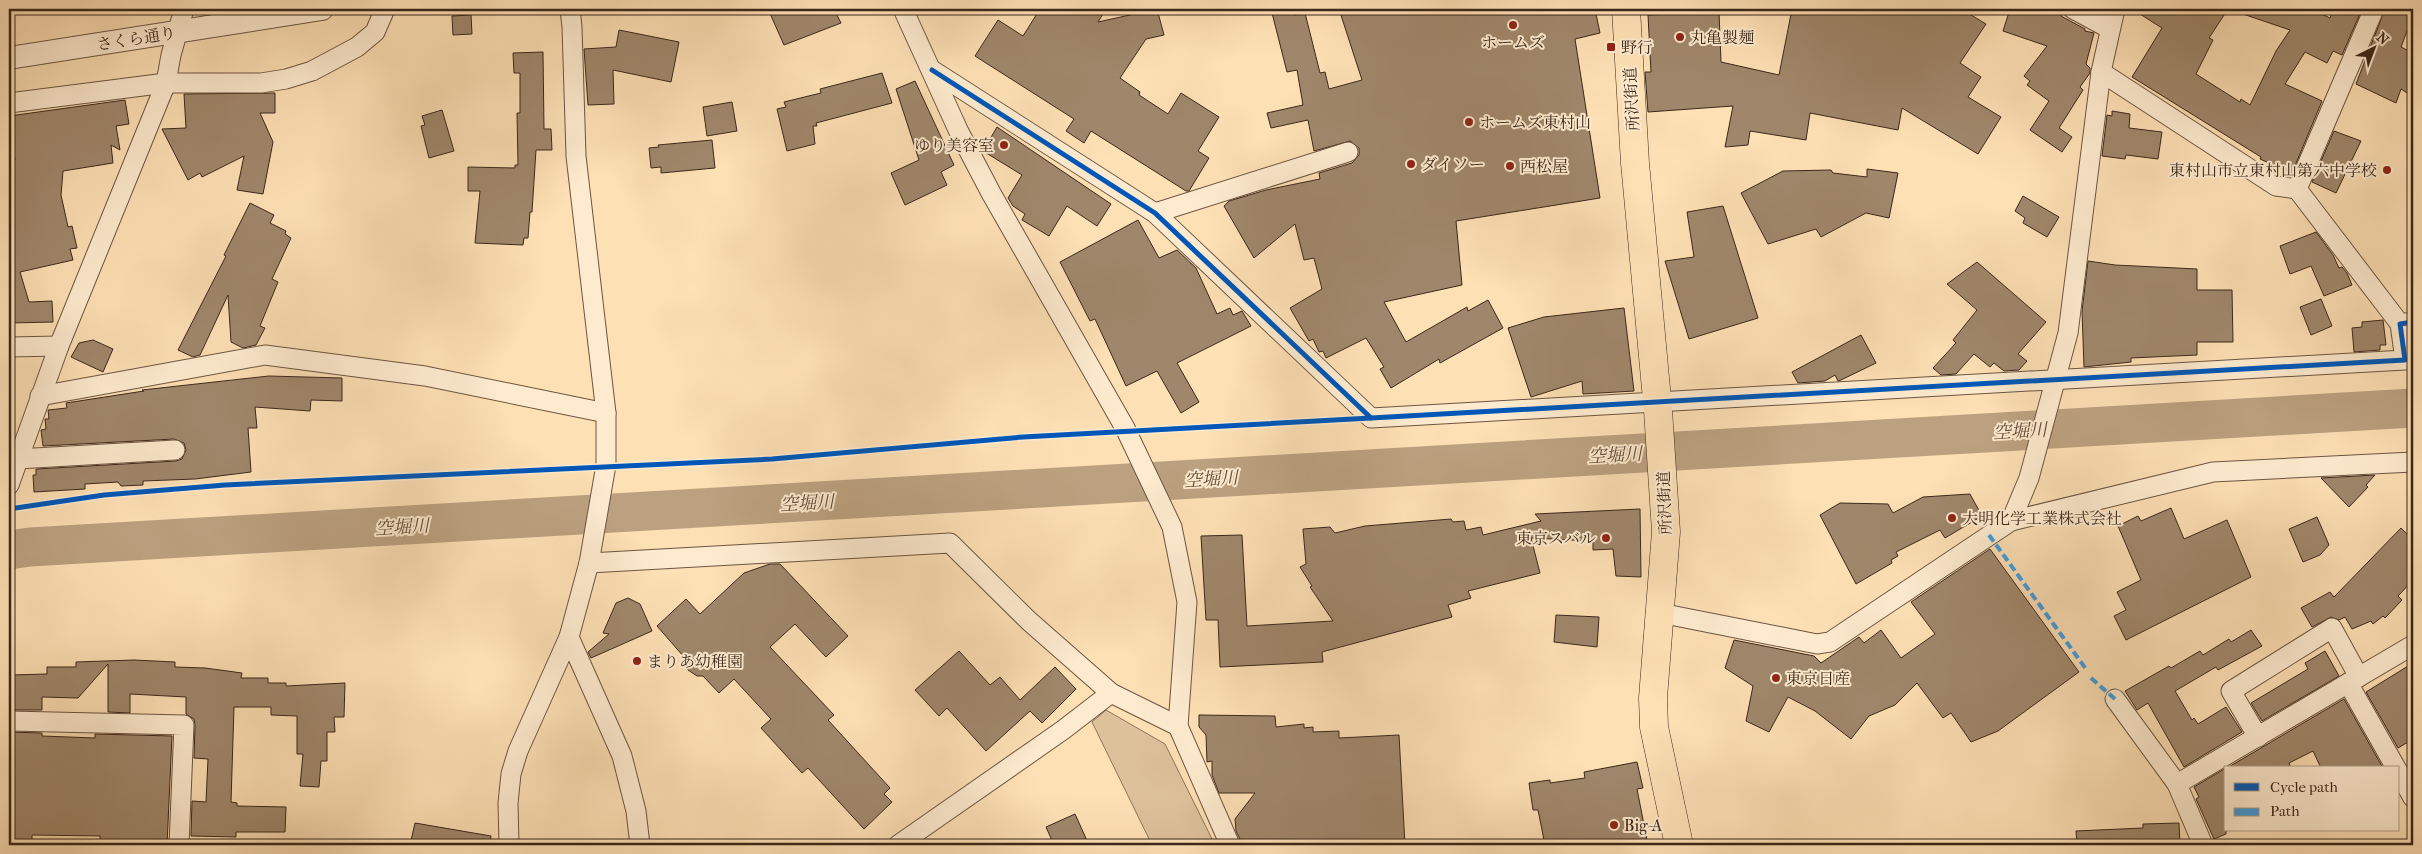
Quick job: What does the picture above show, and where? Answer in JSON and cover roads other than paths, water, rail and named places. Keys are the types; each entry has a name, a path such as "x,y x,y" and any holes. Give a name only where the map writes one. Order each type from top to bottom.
{"main road":[{"name":"所沢街道","path":"1626,9 1635,163 1664,488 1666,532 1653,698 1654,727 1679,845"}],"street":[{"path":"9,481 59,346 166,83 170,55 179,31 184,9"},
{"name":"さくら通り","path":"9,58 322,9"},
{"path":"9,103 166,83 261,83 312,71 344,55 375,32 385,9"},
{"path":"509,845 508,803 510,774 518,751 569,637 590,560 606,466 606,413 576,156 570,9"},
{"path":"904,9 959,132 991,193 1125,428 1172,526 1187,602 1178,726 1230,845"},
{"path":"2072,9 2110,29"},
{"path":"2011,521 2031,470 2068,333 2100,72 2115,9"},
{"path":"2298,189 2374,9"},
{"path":"932,70 1155,213 1372,418 1657,405 2057,379 2405,360 2407,323 2298,189 2276,186 2100,72"},
{"path":"1155,213 1348,152"},
{"path":"9,347 59,346"},
{"path":"40,396 265,355 424,376 606,413"},
{"path":"17,459 175,450"},
{"path":"1660,613 1817,644 1830,642 2011,521 2213,472 2413,462"},
{"path":"590,560 950,543 1029,621 1111,693 1178,726"},
{"path":"2258,737 2231,691 2332,628 2354,680 2395,766"},
{"path":"569,637 622,756 636,811 640,845"},
{"path":"2177,784 2413,645"},
{"path":"898,845 1064,730 1111,693"},
{"path":"2115,699 2177,784 2203,845"},
{"path":"9,721 184,725 179,845"},
{"path":"2400,775 2413,798"}],"waterway":[{"name":"空堀川","path":"9,550 30,547 2413,408"}],"place":[{"name":"ホームズ","path":"1513,25"},
{"name":"丸亀製麺","path":"1680,37"},
{"name":"野行","path":"1611,47"},
{"name":"ホームズ東村山","path":"1469,122"},
{"name":"ゆり美容室","path":"1004,145"},
{"name":"ダイソー","path":"1411,164"},
{"name":"西松屋","path":"1510,166"},
{"name":"東村山市立東村山第六中学校","path":"2387,170"},
{"name":"大明化学工業株式会社","path":"1952,518"},
{"name":"東京スバル","path":"1606,538"},
{"name":"まりあ幼稚園","path":"637,661"},
{"name":"東京日産","path":"1776,678"},
{"name":"Big-A","path":"1614,825"}]}
